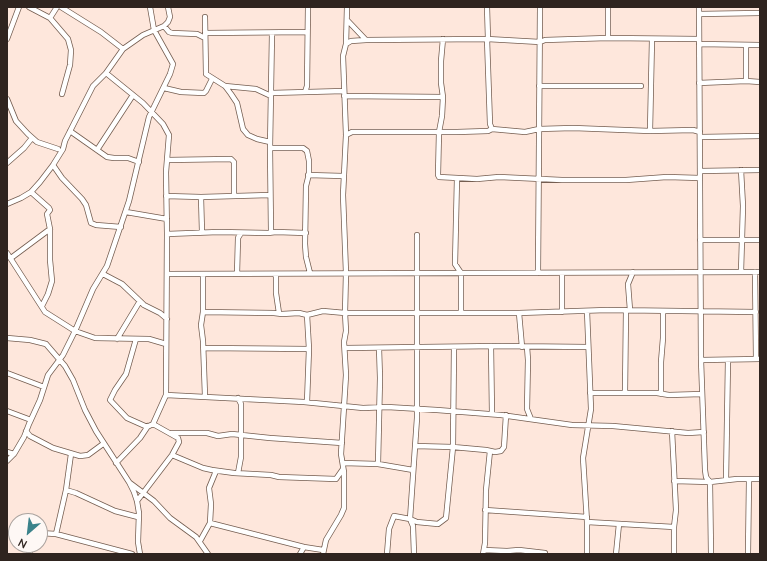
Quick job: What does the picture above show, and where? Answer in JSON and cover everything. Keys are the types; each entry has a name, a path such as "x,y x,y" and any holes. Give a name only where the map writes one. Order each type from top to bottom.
{"street":[{"path":"7,38 19,7"},
{"path":"29,7 50,18 66,35 70,45 70,65 62,94"},
{"path":"50,18 57,7"},
{"path":"61,7 101,32 123,49"},
{"path":"7,461 14,454 24,437 40,400 48,375 60,360 114,249 126,212 147,124 151,112 164,88 173,64 154,30 150,7"},
{"path":"7,204 31,192 53,165 63,149 65,141 92,86 106,73 123,49 136,39 164,26 170,20 168,7"},
{"path":"305,92 307,86 308,7"},
{"path":"210,523 323,552 326,540 343,510 344,485 341,454 346,375 346,273 343,176 346,135 344,56 347,20 346,7"},
{"path":"346,135 352,132 488,131 491,126 487,7"},
{"path":"538,273 540,7"},
{"path":"608,7 608,38"},
{"path":"699,7 700,360 705,470 706,477 710,482 711,554"},
{"path":"699,14 760,13"},
{"path":"205,17 205,71 207,76 225,86 256,89 271,94 344,91"},
{"path":"347,20 366,40"},
{"path":"164,26 169,32 172,33 198,34 205,36 308,32"},
{"path":"271,232 270,142 272,33"},
{"path":"346,44 366,40 488,39 540,42 545,40 608,38 760,45"},
{"path":"443,39 441,82 444,97 439,132 438,175 441,178 477,179 499,177 598,180 667,177 700,178"},
{"path":"650,130 652,39"},
{"path":"746,45 746,81"},
{"path":"106,73 151,112 163,124 170,135 166,172 166,395 151,425 116,463"},
{"path":"164,88 181,92 204,93 212,79"},
{"path":"699,84 746,81 760,82"},
{"path":"225,86 237,103 243,129 250,137 270,142"},
{"path":"539,86 642,86"},
{"path":"97,150 133,95"},
{"path":"344,96 444,97"},
{"path":"7,99 16,122 32,138 37,142 58,149"},
{"path":"693,130 700,125"},
{"path":"491,126 525,132 539,129 609,128 693,130 700,134 760,136"},
{"path":"70,131 110,158 128,158 139,162"},
{"path":"8,161 24,148 32,138"},
{"path":"58,155 58,149 65,141"},
{"path":"270,148 305,149 309,161 306,186 306,252 310,274"},
{"path":"167,160 231,159 234,162 234,196"},
{"path":"53,165 62,178 86,205 91,223 96,225 120,227"},
{"path":"741,170 741,272"},
{"path":"700,171 760,170"},
{"path":"308,175 343,176"},
{"path":"457,178 455,264 461,273 461,313"},
{"path":"31,192 50,210 47,214 50,229 52,281 42,306"},
{"path":"166,196 201,197 270,195"},
{"path":"201,197 202,232"},
{"path":"126,212 167,219"},
{"path":"11,258 50,229"},
{"path":"167,234 202,232 271,232 306,234"},
{"path":"235,232 238,238"},
{"path":"237,274 238,238 241,232"},
{"path":"414,554 413,526 410,519 416,409 418,313 417,235"},
{"path":"700,240 760,240"},
{"path":"7,253 45,312 75,331 90,337 150,339 166,344"},
{"path":"562,272 562,312"},
{"path":"625,393 628,284 633,272"},
{"path":"167,274 277,275 346,273 758,272 756,312 758,359 700,360"},
{"path":"103,274 122,284 140,301 167,319"},
{"path":"203,274 203,312 201,325 204,348 205,396"},
{"path":"277,275 276,293 279,314"},
{"path":"117,339 140,301"},
{"path":"160,313 167,308"},
{"path":"203,312 279,314 299,313 307,315 323,311 345,313 519,313 628,310 756,312"},
{"path":"586,554 587,519 583,458 591,409 587,311"},
{"path":"661,394 663,311"},
{"path":"519,313 522,347"},
{"path":"307,315 309,349 307,402"},
{"path":"7,338 42,342 48,346 60,360 74,380 90,420 103,444 129,482 137,501 138,542 140,554"},
{"path":"136,339 126,374 110,400 127,418 145,426 151,425 169,433 179,440 172,455 137,501"},
{"path":"345,348 491,346 588,347"},
{"path":"491,346 492,414"},
{"path":"527,346 527,399 528,413 531,419"},
{"path":"387,554 389,529 394,516 417,522 438,524 446,518 453,447 454,347"},
{"path":"204,348 309,349"},
{"path":"378,464 380,407 379,348"},
{"path":"726,480 728,360"},
{"path":"7,373 44,387"},
{"path":"590,393 669,395 702,394"},
{"path":"166,395 307,402 362,408 380,407 492,414 572,425 613,426 688,433 704,432"},
{"path":"238,398 241,404 241,457 238,473"},
{"path":"241,404 244,399"},
{"path":"7,411 31,420"},
{"path":"524,418 528,413"},
{"path":"415,446 453,447 501,451 504,448 506,415"},
{"path":"26,431 30,436 53,448 71,454 84,456 88,455 103,444"},
{"path":"672,431 676,510 674,527 674,554"},
{"path":"169,433 200,433 218,436 228,434 342,443"},
{"path":"24,437 30,436"},
{"path":"490,451 485,510 484,552 519,550 545,553"},
{"path":"7,452 14,454"},
{"path":"56,534 66,490 71,454"},
{"path":"172,455 204,468 216,471 271,475 279,477 336,479 341,481 344,485"},
{"path":"343,463 378,464 413,470"},
{"path":"336,479 343,469"},
{"path":"200,541 210,523 211,504 209,492 216,471"},
{"path":"674,481 710,482 726,480 760,480"},
{"path":"748,554 749,480"},
{"path":"129,482 144,493 170,518 196,537 208,554"},
{"path":"66,490 114,512 138,517"},
{"path":"485,510 587,519 619,524 674,527"},
{"path":"616,554 619,524"},
{"path":"48,534 56,534 132,554"},
{"path":"300,554 304,547"},
{"path":"201,554 204,550"}]}
